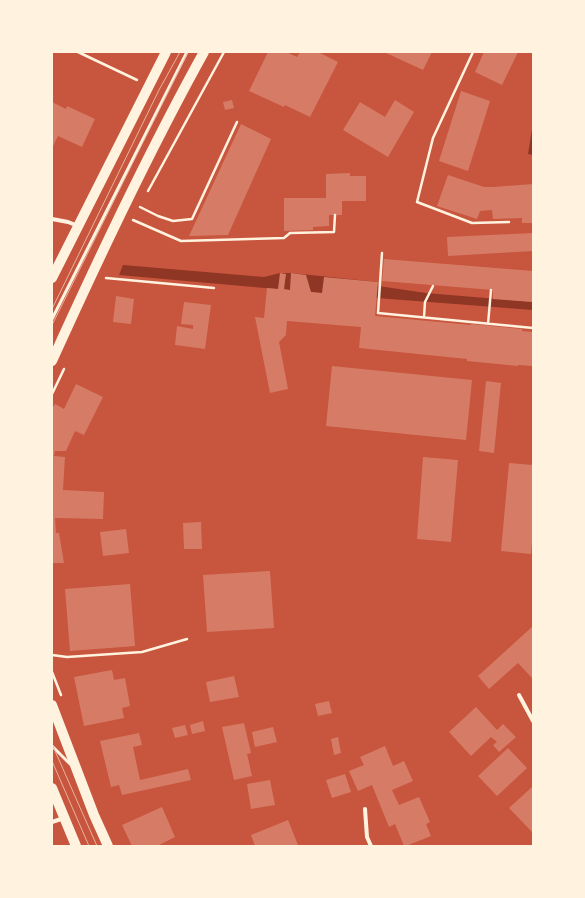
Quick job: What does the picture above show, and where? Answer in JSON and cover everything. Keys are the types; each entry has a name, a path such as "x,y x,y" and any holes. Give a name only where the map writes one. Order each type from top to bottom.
{"main road":[{"path":"52,278 166,52"},
{"path":"52,362 123,208 176,102 204,52"},
{"path":"52,705 108,846"},
{"path":"52,788 76,846"}],"street":[{"path":"52,219 68,222 78,226"},
{"path":"519,695 533,721"},
{"path":"365,809 367,837 371,846"},
{"path":"52,822 64,818"}],"lane":[{"path":"52,319 187,52"},
{"path":"52,746 77,771"}],"path":[{"path":"78,52 137,80"},
{"path":"147,193 224,52"},
{"path":"473,52 433,138 417,202 472,223 509,222"},
{"path":"140,207 158,216 173,221 192,219 236,122"},
{"path":"138,211 143,200"},
{"path":"129,227 136,215"},
{"path":"133,220 180,241 284,238 290,233 334,232 335,215"},
{"path":"382,253 378,313 533,328"},
{"path":"102,285 108,272"},
{"path":"106,278 214,288"},
{"path":"424,317 425,302 433,286"},
{"path":"488,324 491,290"},
{"path":"52,394 65,367"},
{"path":"52,655 67,657 142,652 187,639"}],"shaded area":[{"path":"533,123 533,155 528,154"},
{"path":"123,265 264,277 280,273 291,273 378,282 378,286 426,293 533,302 533,310 119,275"}],"building":[{"path":"268,52 286,52 297,57 300,52 318,52 338,62 310,117 285,105 284,107 249,91"},
{"path":"384,52 432,52 423,70"},
{"path":"484,52 518,52 502,85 475,72"},
{"path":"461,91 490,101 468,171 439,161"},
{"path":"232,100 234,108 225,110 223,102"},
{"path":"395,100 414,112 388,157 343,130 360,102 385,117"},
{"path":"52,102 66,109 67,106 95,119 82,147 58,136 52,148"},
{"path":"241,124 271,139 228,235 189,236"},
{"path":"350,173 350,176 366,176 366,201 342,201 342,215 329,215 329,226 313,227 313,230 284,231 284,198 326,198 326,174"},
{"path":"448,175 484,187 533,184 533,223 522,223 522,218 493,219 492,210 480,211 477,219 437,206"},
{"path":"533,233 533,251 448,256 447,237"},
{"path":"384,259 533,271 533,302 493,299 493,290 382,281"},
{"path":"280,273 286,274 284,289 290,290 291,273 306,275 311,292 322,293 324,277 378,282 375,316 522,329 522,331 533,332 533,366 467,361 467,359 359,348 361,327 287,321 286,335 279,342 288,389 270,393 255,317 264,318 267,288 278,289"},
{"path":"116,296 134,299 131,324 113,322"},
{"path":"184,302 211,305 205,349 175,345 177,326 193,329 193,325 181,324"},
{"path":"332,366 472,380 466,440 326,426"},
{"path":"486,381 501,383 494,453 479,451"},
{"path":"76,384 103,397 84,435 75,431 66,451 55,451 54,456 65,457 63,490 104,492 103,519 55,518 56,533 59,533 64,563 52,563 52,409 55,404 64,409"},
{"path":"423,457 458,460 451,542 417,539"},
{"path":"509,463 533,465 533,531 531,554 501,551"},
{"path":"201,522 202,549 184,549 183,523"},
{"path":"126,529 129,553 103,556 100,532"},
{"path":"270,571 274,628 207,632 203,575"},
{"path":"130,584 135,646 70,651 65,589"},
{"path":"533,626 533,677 532,678 518,663 489,689 478,676"},
{"path":"112,670 114,680 125,678 130,706 122,708 124,718 84,726 74,677"},
{"path":"234,676 239,697 210,702 206,682"},
{"path":"329,701 332,713 318,716 315,704"},
{"path":"476,707 497,730 503,724 516,737 499,752 493,745 497,742 491,737 471,756 449,732"},
{"path":"203,721 205,731 192,734 190,725"},
{"path":"244,723 251,753 247,754 252,776 234,780 222,727"},
{"path":"185,725 188,735 175,738 172,728"},
{"path":"273,727 277,742 255,747 252,732"},
{"path":"139,733 142,745 133,747 140,780 188,769 191,780 122,795 119,785 111,787 100,741"},
{"path":"338,737 341,753 334,755 331,739"},
{"path":"385,746 393,766 404,761 413,781 392,790 399,805 419,797 430,822 426,824 431,836 406,846 404,846 395,824 389,827 372,785 358,791 349,771 364,765 360,757"},
{"path":"508,748 527,768 497,796 478,776"},
{"path":"345,774 351,792 332,798 326,780"},
{"path":"270,780 275,805 251,809 247,784"},
{"path":"532,787 533,788 533,833 509,808"},
{"path":"162,807 175,837 157,846 132,846 122,825"},
{"path":"288,820 298,845 255,846 251,835"}],"tram line":[{"path":"52,309 159,90 180,52"},
{"path":"52,325 188,52"},
{"path":"52,744 97,846"},
{"path":"52,761 89,846"}]}
